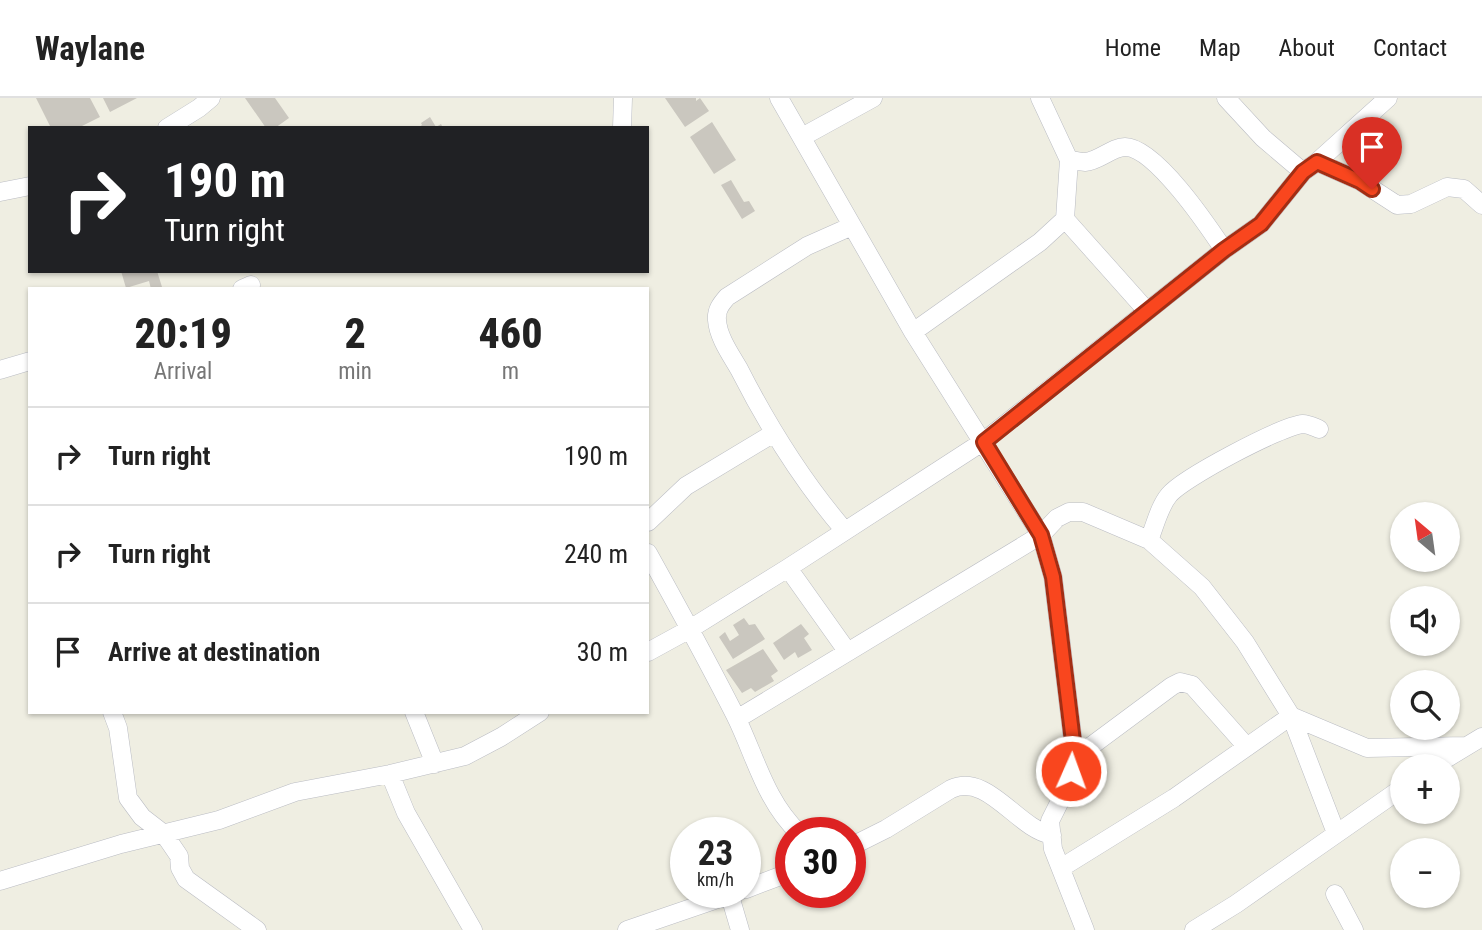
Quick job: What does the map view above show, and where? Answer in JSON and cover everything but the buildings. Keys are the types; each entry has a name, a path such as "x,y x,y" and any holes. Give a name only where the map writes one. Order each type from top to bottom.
{"street":[{"path":"170,126 211,98"},
{"path":"622,126 623,98"},
{"path":"779,98 913,332 1041,535 1053,577 1075,758 1068,785 1050,821 1053,849 1085,930"},
{"path":"802,138 873,98"},
{"path":"913,332 1040,242 1065,219 1069,160 1040,98"},
{"path":"1226,98 1264,138 1310,167 1360,181 1396,205 1411,204 1447,187 1465,189 1482,205"},
{"path":"649,651 789,568 984,442 1147,310 1261,224 1310,167 1388,98"},
{"path":"1069,160 1087,162 1122,147 1136,149 1165,173 1188,199 1224,250"},
{"path":"0,192 28,186"},
{"path":"1065,219 1147,310"},
{"path":"845,531 816,497 774,433 722,336 717,320 719,306 727,297 807,246 852,226"},
{"path":"0,370 28,362"},
{"path":"1149,540 1168,496 1183,483 1230,456 1293,427 1306,424 1319,429"},
{"path":"649,521 686,486 774,433"},
{"path":"737,719 1041,535 1057,518 1069,512 1083,512 1149,540 1202,587 1245,642 1291,716 1336,833"},
{"path":"649,555 737,719 758,772 785,817"},
{"path":"789,568 847,652"},
{"path":"1075,758 1180,682 1192,685 1247,747"},
{"path":"113,714 118,728 128,798 142,817 164,834 179,856 180,868 186,879 257,930"},
{"path":"415,714 435,764"},
{"path":"0,881 121,844 219,820 295,792 435,764 480,749 537,714"},
{"path":"1291,716 1367,748 1465,746"},
{"path":"1060,868 1174,798 1291,716"},
{"path":"1453,754 1482,737"},
{"path":"390,774 406,813 473,930"},
{"path":"866,839 951,789 962,786 979,788 1038,831 1052,835"},
{"path":"1194,930 1236,904 1390,796"},
{"path":"1335,894 1354,930"},
{"path":"626,930 691,908"},
{"path":"739,908 740,930"}],"route":[{"path":"1071,771 1075,758 1053,577 1041,535 984,442 1224,250 1261,224 1303,172 1317,162 1372,189"}]}
